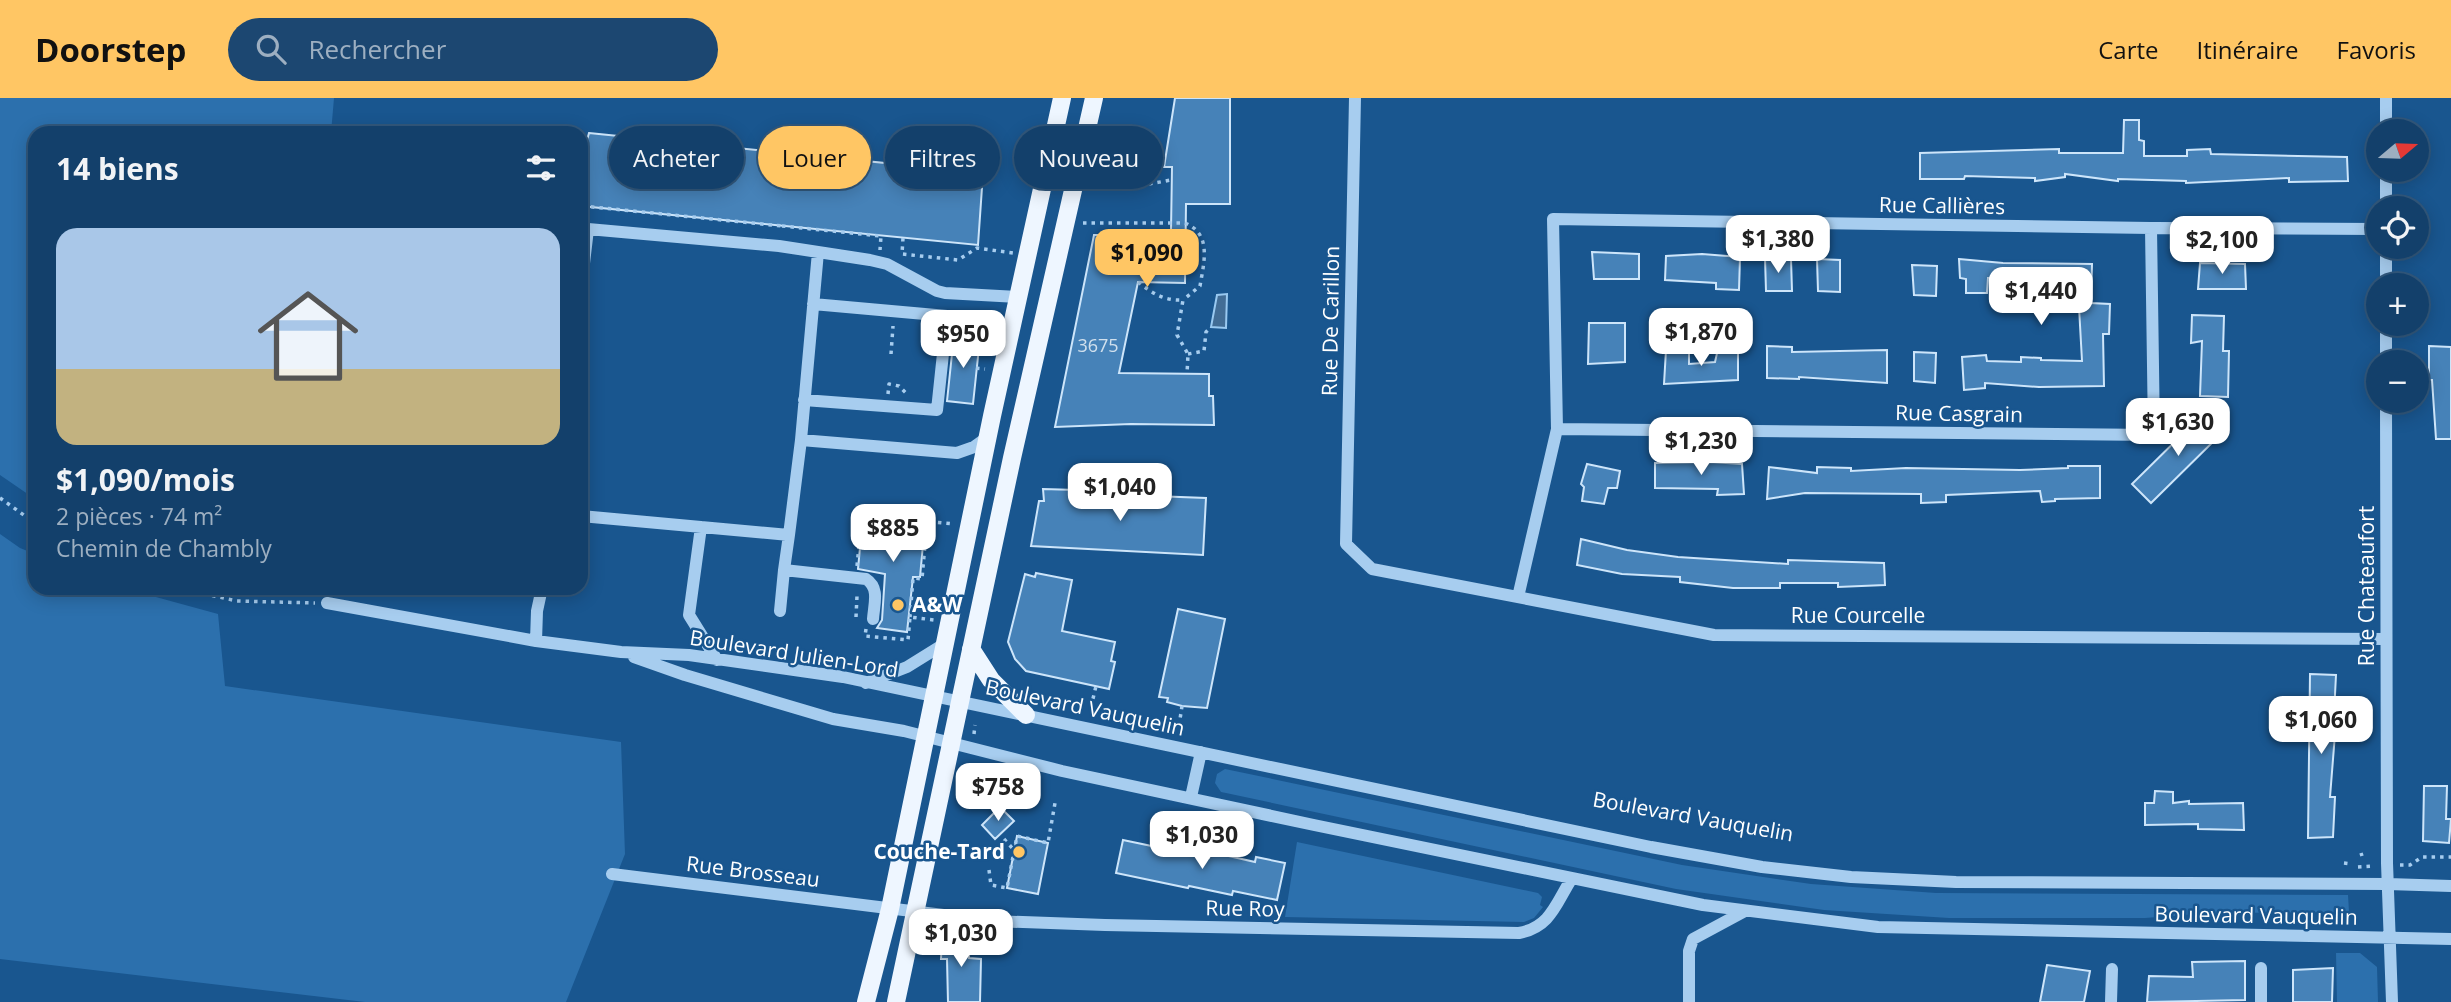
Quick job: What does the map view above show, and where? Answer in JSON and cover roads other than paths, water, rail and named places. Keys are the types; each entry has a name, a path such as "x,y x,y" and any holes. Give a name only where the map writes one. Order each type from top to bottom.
{"main road":[{"path":"866,1002 890,909 944,644 1062,98"},
{"path":"896,1002 971,649 1094,98"},
{"path":"971,649 991,680 1026,715"}],"street":[{"name":"Rue De Carillon","path":"1346,544 1355,98"},
{"path":"2386,98 2386,119"},
{"name":"Rue Callières","path":"1518,597 1557,429 1553,219 2366,229"},
{"name":"Rue Casgrain","path":"1557,429 2154,435 2151,228"},
{"path":"588,229 818,251 887,264 945,293 1018,297"},
{"path":"780,611 801,440 818,251"},
{"path":"804,400 937,410 947,316 813,304"},
{"name":"Rue Chateaufort","path":"2386,413 2388,884 2392,1002"},
{"path":"801,440 957,453 974,447 988,437"},
{"path":"588,517 789,535"},
{"path":"701,527 689,615 717,660"},
{"name":"Rue Courcelle","path":"1346,544 1372,569 1714,635 2386,639"},
{"path":"784,570 866,579 873,583 876,589 873,619"},
{"path":"536,640 540,595"},
{"name":"Boulevard Julien-Lord","path":"327,603 536,640 621,652 689,656 822,674 960,702"},
{"path":"866,682 916,663 944,644"},
{"name":"Boulevard Julien-Lord","path":"621,652 685,675 806,712 951,744"},
{"name":"Boulevard Vauquelin","path":"960,702 1651,847 1736,863 1812,873 1993,883 2451,886"},
{"name":"Boulevard Vauquelin","path":"951,744 1062,771 1703,905 1746,911 1878,927 2451,939"},
{"name":"Boulevard Vauquelin","path":"1191,797 1201,752"},
{"name":"Rue Brosseau","path":"612,874 890,909"},
{"name":"Rue Roy","path":"890,909 992,921 1519,933 1540,927 1572,878"},
{"path":"1689,1002 1689,951 1693,939 1746,911"},
{"path":"2261,968 2261,1002"},
{"path":"2111,1002 2112,969"}],"place":[{"name":"A&W","path":"898,605"},
{"name":"Couche-Tard","path":"1019,852"}]}
